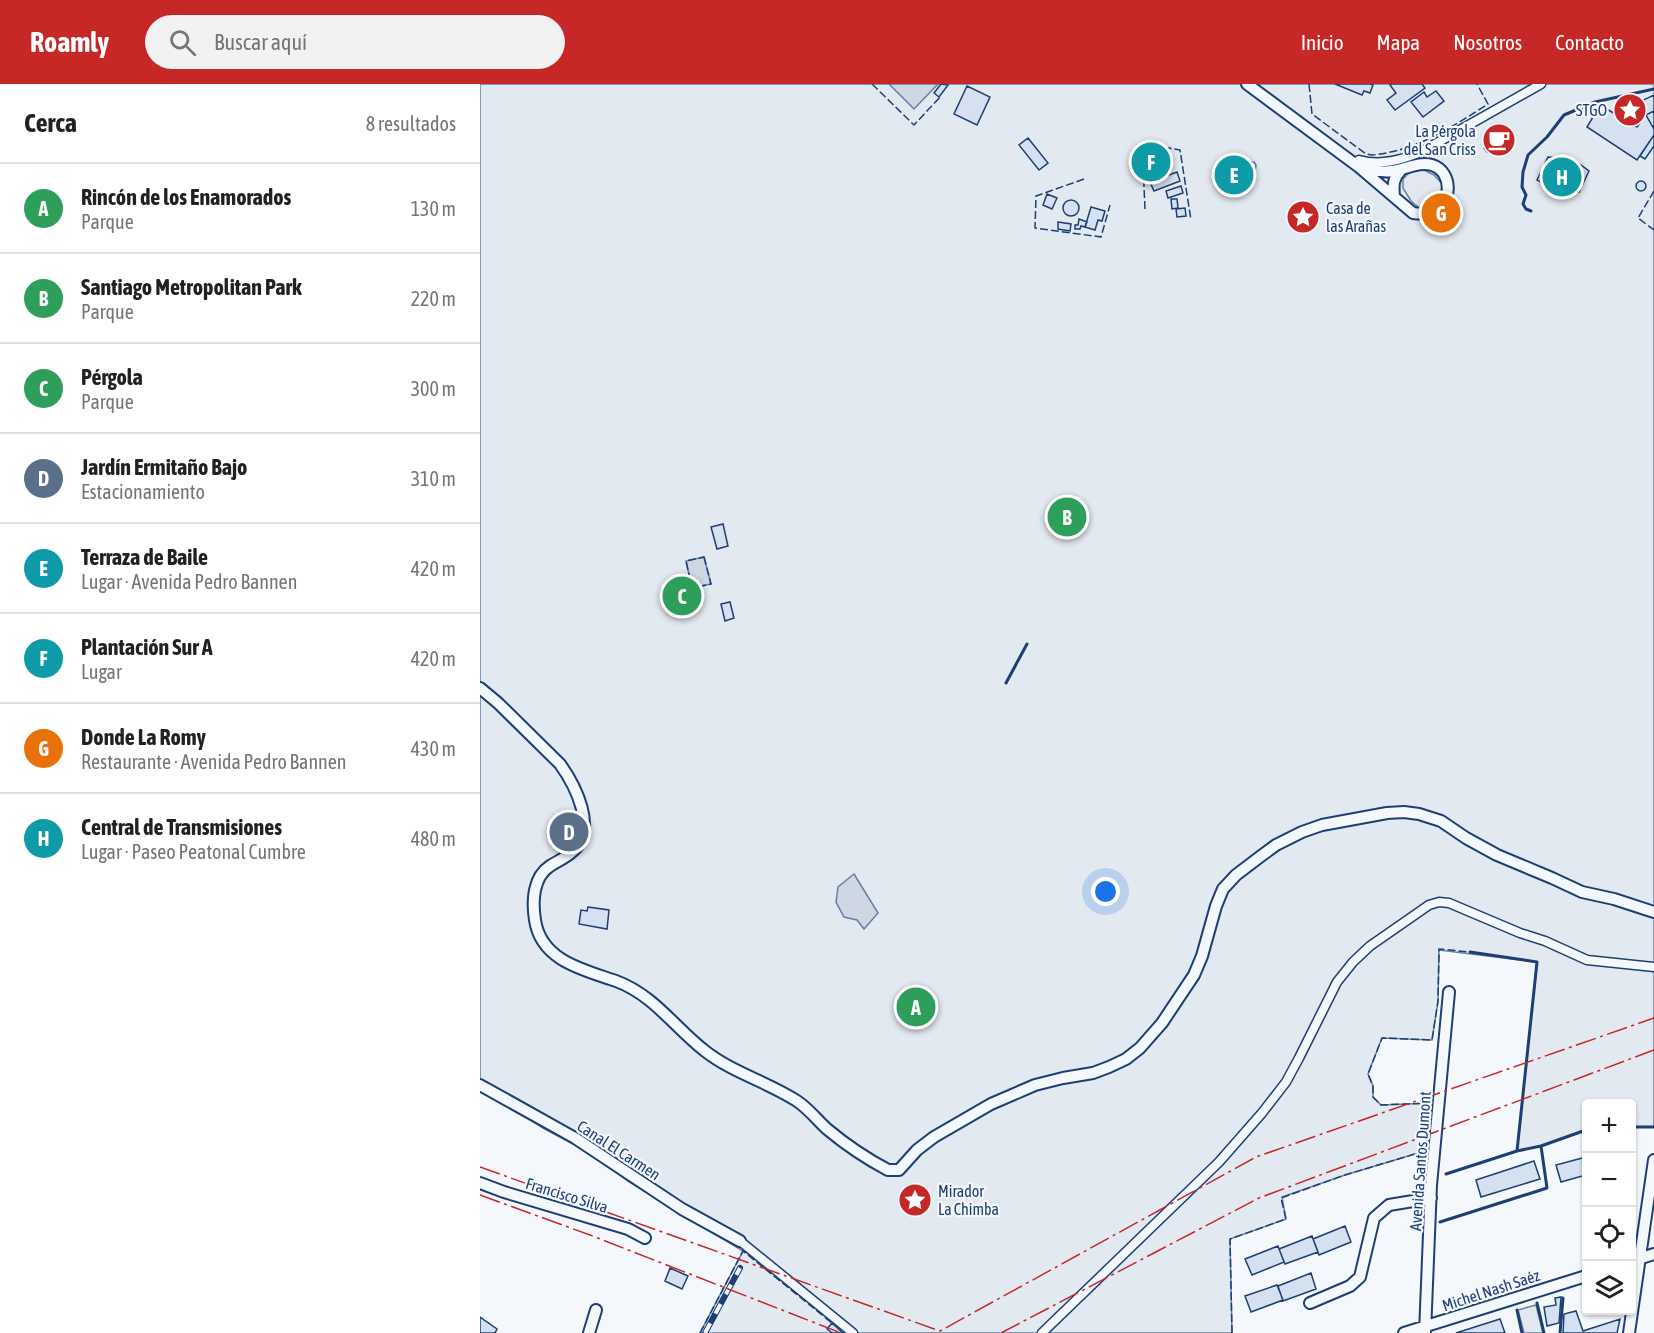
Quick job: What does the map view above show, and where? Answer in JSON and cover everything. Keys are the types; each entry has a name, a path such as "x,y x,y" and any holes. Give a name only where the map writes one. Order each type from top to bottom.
{"street":[{"path":"1247,84 1359,164 1413,213 1434,212 1441,206 1448,192 1444,174 1437,167 1421,163 1388,172 1359,164"},
{"path":"1359,164 1384,163 1421,152 1541,84"},
{"path":"1394,196 1393,183 1401,170"},
{"path":"480,688 560,764 582,804 584,823 580,843 574,851 545,870 536,885 535,920 538,935 548,949 568,964 617,982 647,998 705,1051 731,1069 796,1101 830,1131 888,1170 899,1170 917,1150 934,1137 991,1104 1035,1085 1109,1068 1140,1048 1162,1023 1194,975 1223,889 1236,875 1276,845 1322,825 1387,813 1404,812 1426,815 1441,821 1497,855 1582,892 1614,899 1654,912"},
{"path":"1042,1333 1219,1162 1262,1113 1286,1082 1337,982 1353,962 1370,946 1429,905 1439,902 1449,903 1587,960 1654,967"},
{"name":"Avenida Santos Dumont","path":"1425,1330 1431,1198 1449,992"},
{"name":"Canal El Carmen","path":"480,1085 574,1138 682,1209 740,1241"},
{"path":"1654,1160 1636,1260 1654,1254"},
{"name":"Francisco Silva","path":"480,1183 628,1229 645,1238"},
{"path":"1310,1303 1350,1286 1360,1277 1374,1218 1389,1205 1431,1198"},
{"path":"740,1241 853,1333"},
{"path":"1629,1333 1636,1261"},
{"name":"Michel Nash Saéz","path":"1404,1333 1425,1330 1582,1278"},
{"path":"589,1333 596,1310"}],"shaded area":[{"path":"480,84 1654,84 1654,1127 1636,1127 1636,1099 1582,1099 1582,1131 1541,1146 1517,1151 1537,962 1439,950 1438,1001 1432,1040 1382,1038 1368,1074 1373,1086 1373,1097 1381,1105 1431,1103 1425,1151 1282,1197 1286,1219 1230,1239 1232,1333 700,1333 743,1251 629,1182 588,1152 480,1090"},
{"path":"889,84 938,84 914,109"},
{"path":"1245,158 1256,165 1255,172 1251,173 1251,183 1246,184 1246,179 1239,179 1235,176 1229,163 1232,160 1240,163"},
{"path":"1419,169 1434,175 1444,186 1445,191 1433,209 1420,209 1411,201 1403,188 1403,179 1411,170"},
{"path":"704,557 711,584 692,588 686,561"},
{"path":"854,874 878,913 864,929 857,920 844,917 836,902 838,887"},
{"path":"1536,1305 1543,1333 1524,1333 1518,1310"}],"building":[{"path":"941,84 948,85 939,97 934,93"},
{"path":"1335,84 1373,85 1370,93 1364,91 1362,95"},
{"path":"1422,84 1425,88 1395,110 1387,100 1396,93 1390,85"},
{"path":"967,86 990,97 977,125 954,114"},
{"path":"1436,91 1444,101 1423,117 1411,102 1424,92 1427,97"},
{"path":"1654,95 1654,111 1644,116 1637,103"},
{"path":"1600,105 1637,127 1646,115 1654,129 1654,135 1637,160 1587,127"},
{"path":"1654,111 1654,129 1646,115"},
{"name":"La Pérgola del San Criss","path":"1506,126 1506,149 1502,152 1487,152 1484,148"},
{"path":"1654,135 1654,146 1645,159 1640,156"},
{"path":"1028,138 1048,163 1039,170 1019,145"},
{"path":"1158,147 1159,156 1154,156 1156,168 1160,167 1161,176 1154,177 1154,174 1149,174 1145,148"},
{"path":"1548,157 1573,159 1589,171 1579,192 1564,195 1537,180"},
{"path":"1177,172 1180,181 1154,191 1150,182"},
{"path":"1641,181 1645,182 1645,190 1641,191 1637,190 1636,186 1637,182"},
{"path":"1181,186 1183,193 1168,198 1166,191"},
{"path":"1047,194 1057,198 1052,209 1043,205"},
{"path":"1171,199 1177,199 1178,208 1172,209"},
{"path":"1068,200 1074,200 1079,208 1077,214 1068,216 1063,211 1063,205"},
{"path":"1091,207 1105,211 1102,221 1098,220 1095,230 1085,227"},
{"path":"1185,208 1186,216 1177,217 1176,209"},
{"path":"1079,219 1087,222 1085,227 1075,229 1075,225 1078,225"},
{"path":"1058,222 1071,224 1070,231 1058,229"},
{"path":"723,524 728,546 717,549 711,527"},
{"path":"730,602 734,618 725,621 721,604"},
{"path":"588,907 609,910 607,929 579,924 581,910 587,911"},
{"path":"1582,1158 1582,1176 1561,1182 1556,1165"},
{"path":"1534,1161 1540,1179 1481,1197 1476,1180"},
{"path":"1345,1226 1351,1242 1319,1255 1313,1239"},
{"path":"1312,1236 1318,1252 1285,1264 1279,1249"},
{"path":"1278,1246 1284,1262 1252,1275 1245,1259"},
{"path":"670,1268 688,1276 682,1289 665,1281"},
{"path":"1311,1273 1316,1289 1283,1301 1278,1286"},
{"path":"1277,1285 1283,1300 1251,1312 1245,1296"},
{"path":"1561,1297 1559,1323 1547,1326 1544,1307 1556,1305 1555,1298"},
{"path":"1576,1311 1583,1331 1620,1319 1617,1333 1563,1333 1564,1314"},
{"path":"480,1317 497,1329 495,1333 480,1333"},
{"path":"1500,1319 1505,1333 1456,1333"},
{"path":"832,1323 843,1333 832,1333 827,1329"}],"railway":[{"path":"705,1333 740,1268"}],"fence":[{"path":"872,84 914,125 941,96"},
{"path":"1309,84 1312,114 1366,154 1372,155 1404,149 1433,137 1488,104 1477,84"},
{"path":"1145,209 1142,143 1180,150 1191,220"},
{"path":"1084,179 1036,196 1035,228 1101,237 1110,205"},
{"path":"1654,191 1638,218 1654,230"},
{"path":"704,557 711,584 692,588 686,561 704,557"},
{"path":"1232,1333 1230,1239 1286,1219 1281,1198 1345,1175 1425,1151 1431,1103 1381,1105 1373,1097 1373,1086 1368,1074 1382,1038 1432,1040 1438,1001 1439,949 1470,952"},
{"path":"700,1333 743,1251 832,1323"}],"wall":[{"path":"1531,211 1523,204 1526,195 1522,187 1528,155 1547,137 1564,115 1595,102 1654,89"},
{"path":"1006,683 1027,644"},
{"path":"1470,952 1537,962 1517,1151"},
{"path":"1636,1127 1654,1127"},
{"path":"1446,1174 1582,1131"},
{"path":"1440,1222 1547,1188 1541,1146"},
{"path":"1560,1333 1563,1298"},
{"path":"1537,1303 1544,1333"},
{"path":"1517,1310 1522,1333"}],"power":[{"path":"480,1167 940,1331 1256,1157 1654,1018"},
{"path":"1001,1333 1259,1198 1654,1050"},
{"path":"480,1195 590,1235 841,1333"}],"place":[{"name":"STGO","path":"1630,110"},
{"name":"La Pérgola del San Criss","path":"1499,140"},
{"name":"Plantación Sur A","path":"1151,162"},
{"name":"Terraza de Baile","path":"1234,175"},
{"name":"Central de Transmisiones","path":"1562,177"},
{"name":"Donde La Romy","path":"1441,213"},
{"name":"Casa de las Arañas","path":"1303,217"},
{"name":"Santiago Metropolitan Park","path":"1067,517"},
{"name":"Pérgola","path":"682,596"},
{"name":"Jardín Ermitaño Bajo","path":"569,832"},
{"name":"Rincón de los Enamorados","path":"916,1007"},
{"name":"Mirador La Chimba","path":"915,1200"}]}
